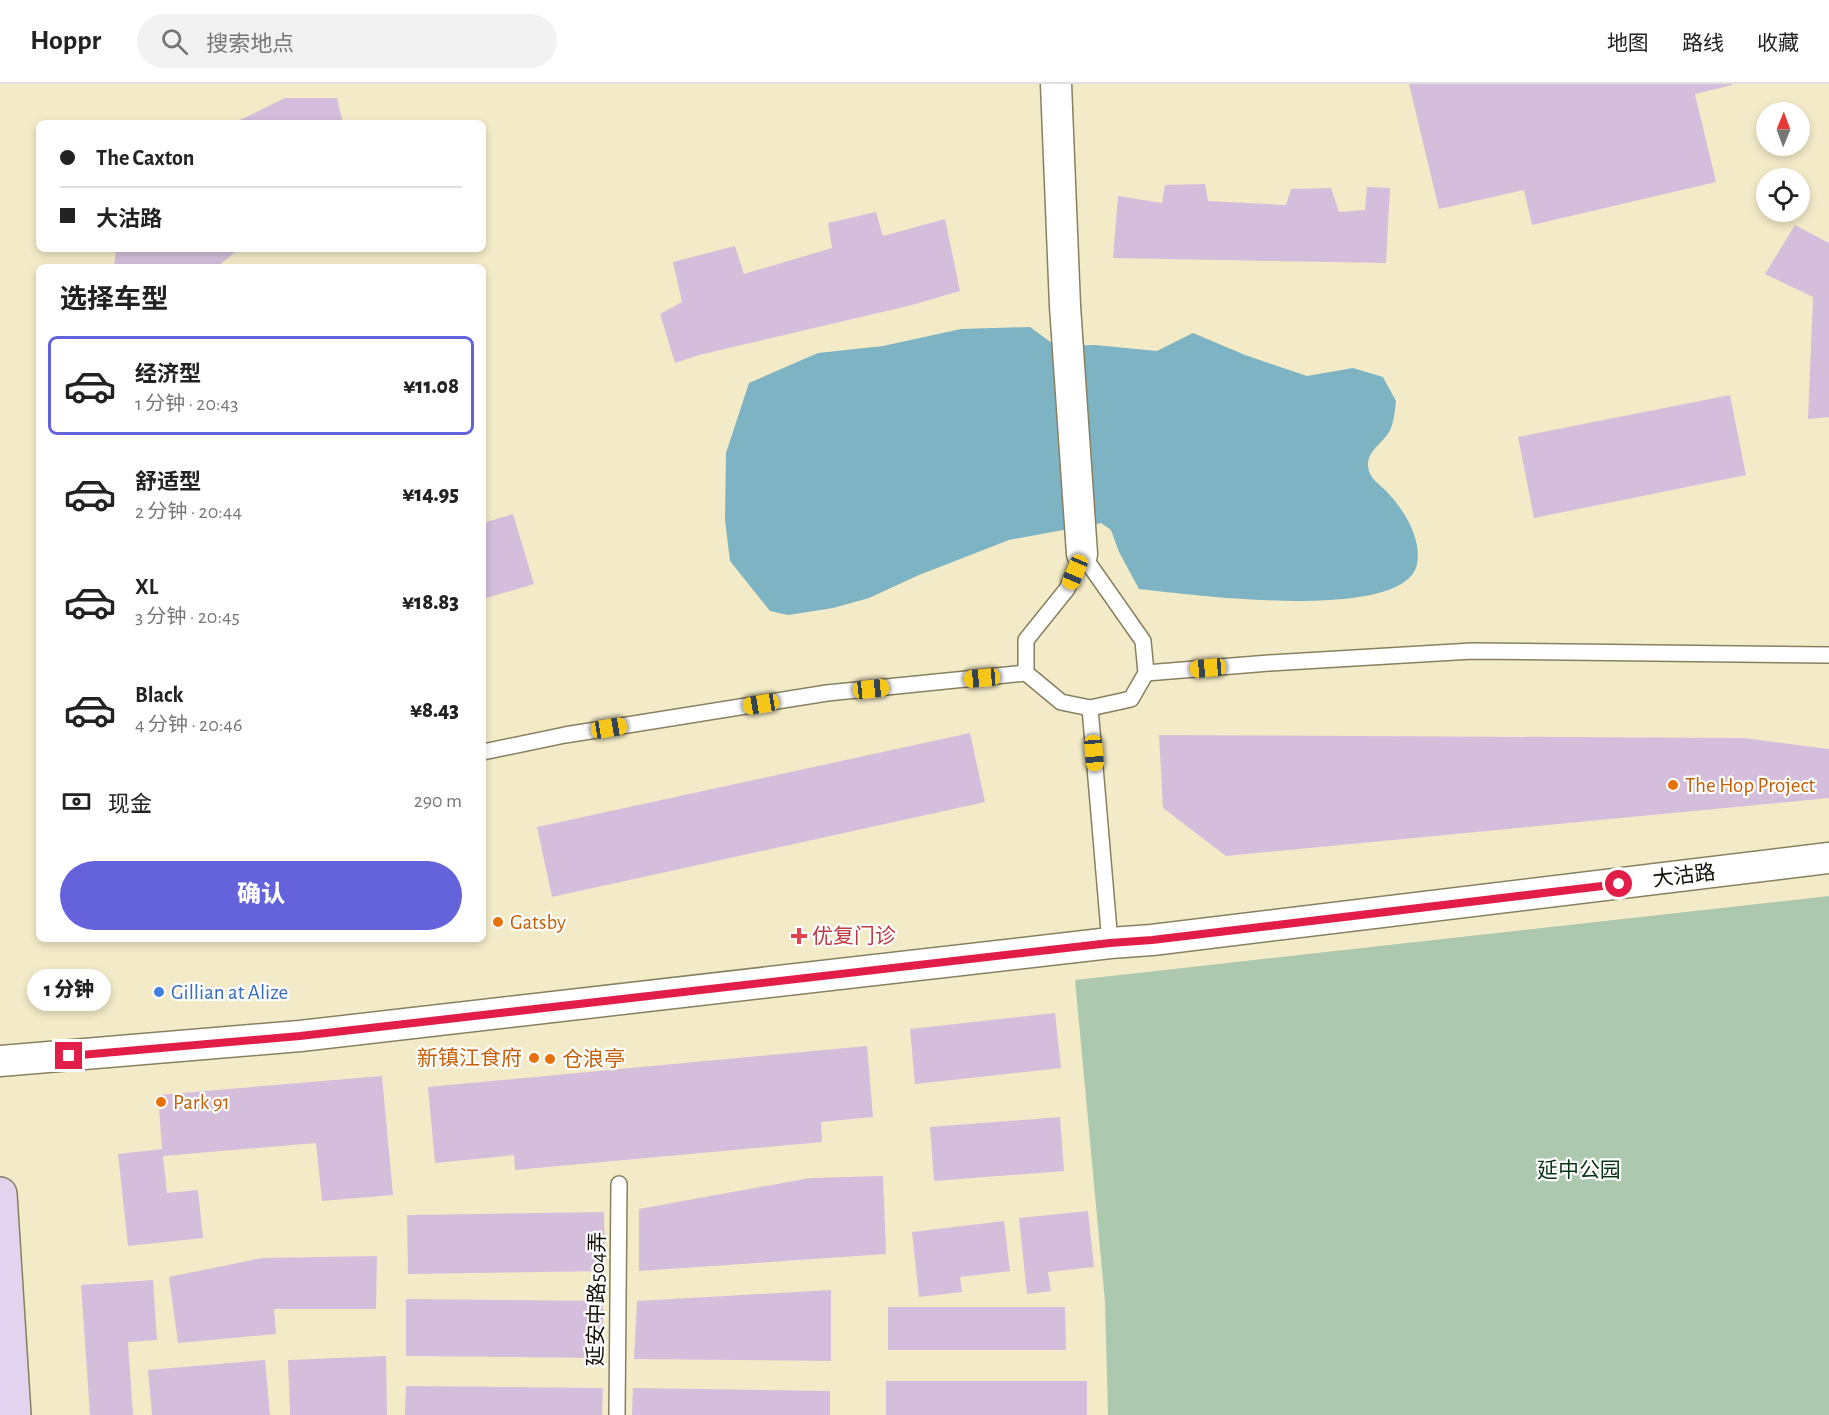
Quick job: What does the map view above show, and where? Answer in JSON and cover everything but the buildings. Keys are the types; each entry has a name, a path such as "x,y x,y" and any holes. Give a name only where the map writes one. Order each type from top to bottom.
{"main road":[{"path":"0,1194 14,1415"}],"street":[{"path":"1056,84 1065,306 1081,549"},
{"name":"大沽路","path":"0,1061 300,1036 1152,940 1829,858"}],"lane":[{"path":"1026,673 1026,640 1067,589 1081,549"},
{"path":"486,751 565,735 826,693 1026,673 1060,702 1090,708 1131,699 1146,673 1143,641 1081,549"},
{"path":"1146,673 1472,651 1829,655"},
{"path":"1090,708 1110,943"},
{"name":"延安中路504弄","path":"617,1415 619,1184"}],"green space":[{"name":"延中公园","path":"1829,896 1829,1415 1108,1415 1105,1302 1075,980"}],"water":[{"path":"1030,327 1056,346 1095,345 1157,351 1193,333 1245,355 1307,376 1353,368 1383,377 1396,401 1394,415 1389,433 1370,455 1368,466 1374,480 1399,506 1410,524 1417,544 1417,564 1404,583 1375,594 1336,600 1244,599 1139,589 1119,552 1111,530 1101,523 1009,540 919,575 869,598 833,608 788,615 770,611 730,561 725,520 726,453 749,383 818,353 883,346 961,329"}],"place":[{"name":"The Hop Project","path":"1673,785"},
{"name":"Gatsby","path":"498,922"},
{"name":"优复门诊","path":"799,936"},
{"name":"Gillian at Alize","path":"159,992"},
{"name":"新镇江食府","path":"534,1058"},
{"name":"仓浪亭","path":"550,1059"},
{"name":"Park 91","path":"161,1102"}],"route":[{"path":"69,1056 300,1036 1152,940 1619,884"}]}
